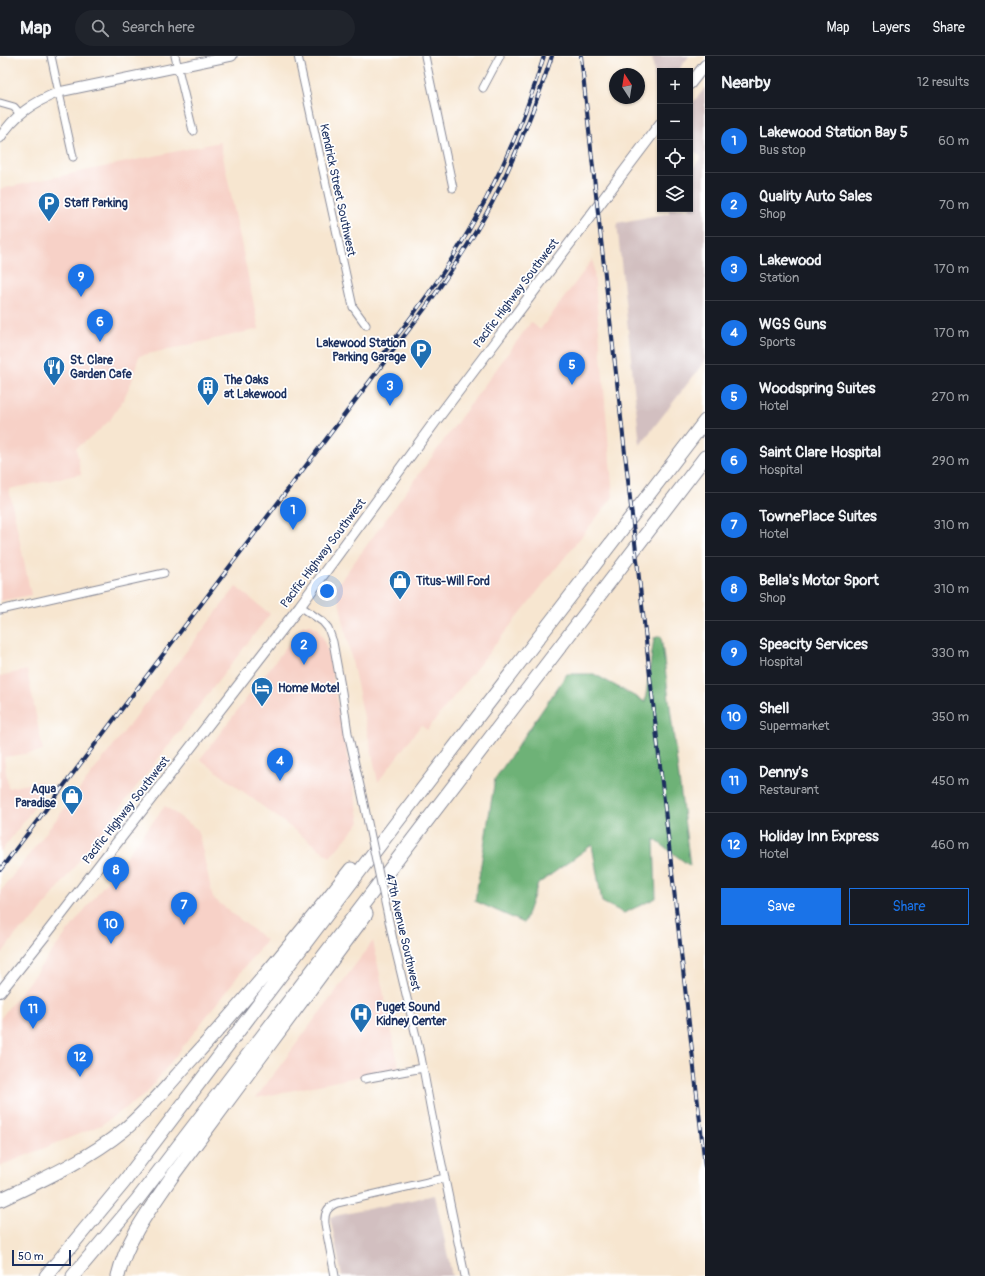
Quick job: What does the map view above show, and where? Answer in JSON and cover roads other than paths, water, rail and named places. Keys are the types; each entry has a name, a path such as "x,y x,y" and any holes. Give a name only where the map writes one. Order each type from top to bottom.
{"highway":[{"path":"46,1276 124,1182 397,822 705,421"},
{"path":"73,1276 137,1200 705,457"},
{"path":"0,1200 68,1166 94,1151 124,1130 145,1110 203,1046 254,987 358,860 397,822"},
{"path":"118,1276 130,1242 144,1217 173,1175 371,908 406,848"}],"main road":[{"path":"693,80 705,65"},
{"name":"Pacific Highway Southwest","path":"0,992 300,606 434,424 657,128"}],"street":[{"path":"51,56 73,157"},
{"path":"175,56 193,131"},
{"path":"0,138 9,124 20,114 39,100 59,92 232,56"},
{"name":"Kendrick Street Southwest","path":"298,56 353,307 366,325"},
{"path":"425,56 453,188"},
{"path":"483,88 500,56"},
{"path":"0,103 14,107 20,114"},
{"path":"0,610 164,573"},
{"name":"47th Avenue Southwest","path":"300,606 316,616 328,628 333,642 348,733 393,940 423,1068 465,1276"},
{"path":"364,1079 423,1068"},
{"path":"335,1276 325,1224 327,1210 331,1206 337,1203 445,1178"}],"railway":[{"path":"379,360 442,274 488,196 525,113 544,56"},
{"path":"0,870 426,307 461,256 501,185 525,131 552,56"},
{"path":"581,56 705,1166"}],"place":[{"name":"Staff Parking","path":"49,222"},
{"name":"Speacity Services","path":"81,297"},
{"name":"Saint Clare Hospital","path":"100,342"},
{"name":"Lakewood Station Parking Garage","path":"421,370"},
{"name":"Woodspring Suites","path":"572,385"},
{"name":"St. Clare Garden Cafe","path":"54,386"},
{"name":"The Oaks at Lakewood","path":"208,406"},
{"name":"Lakewood","path":"390,406"},
{"name":"Lakewood Station Bay 5","path":"293,530"},
{"name":"Titus-Will Ford","path":"400,600"},
{"name":"Quality Auto Sales","path":"304,665"},
{"name":"Home Motel","path":"262,708"},
{"name":"WGS Guns","path":"280,781"},
{"name":"Aqua Paradise","path":"72,816"},
{"name":"Bella's Motor Sport","path":"116,890"},
{"name":"TownePlace Suites","path":"184,925"},
{"name":"Shell","path":"111,944"},
{"name":"Denny's","path":"33,1029"},
{"name":"Puget Sound Kidney Center","path":"361,1034"},
{"name":"Holiday Inn Express","path":"80,1077"}]}
